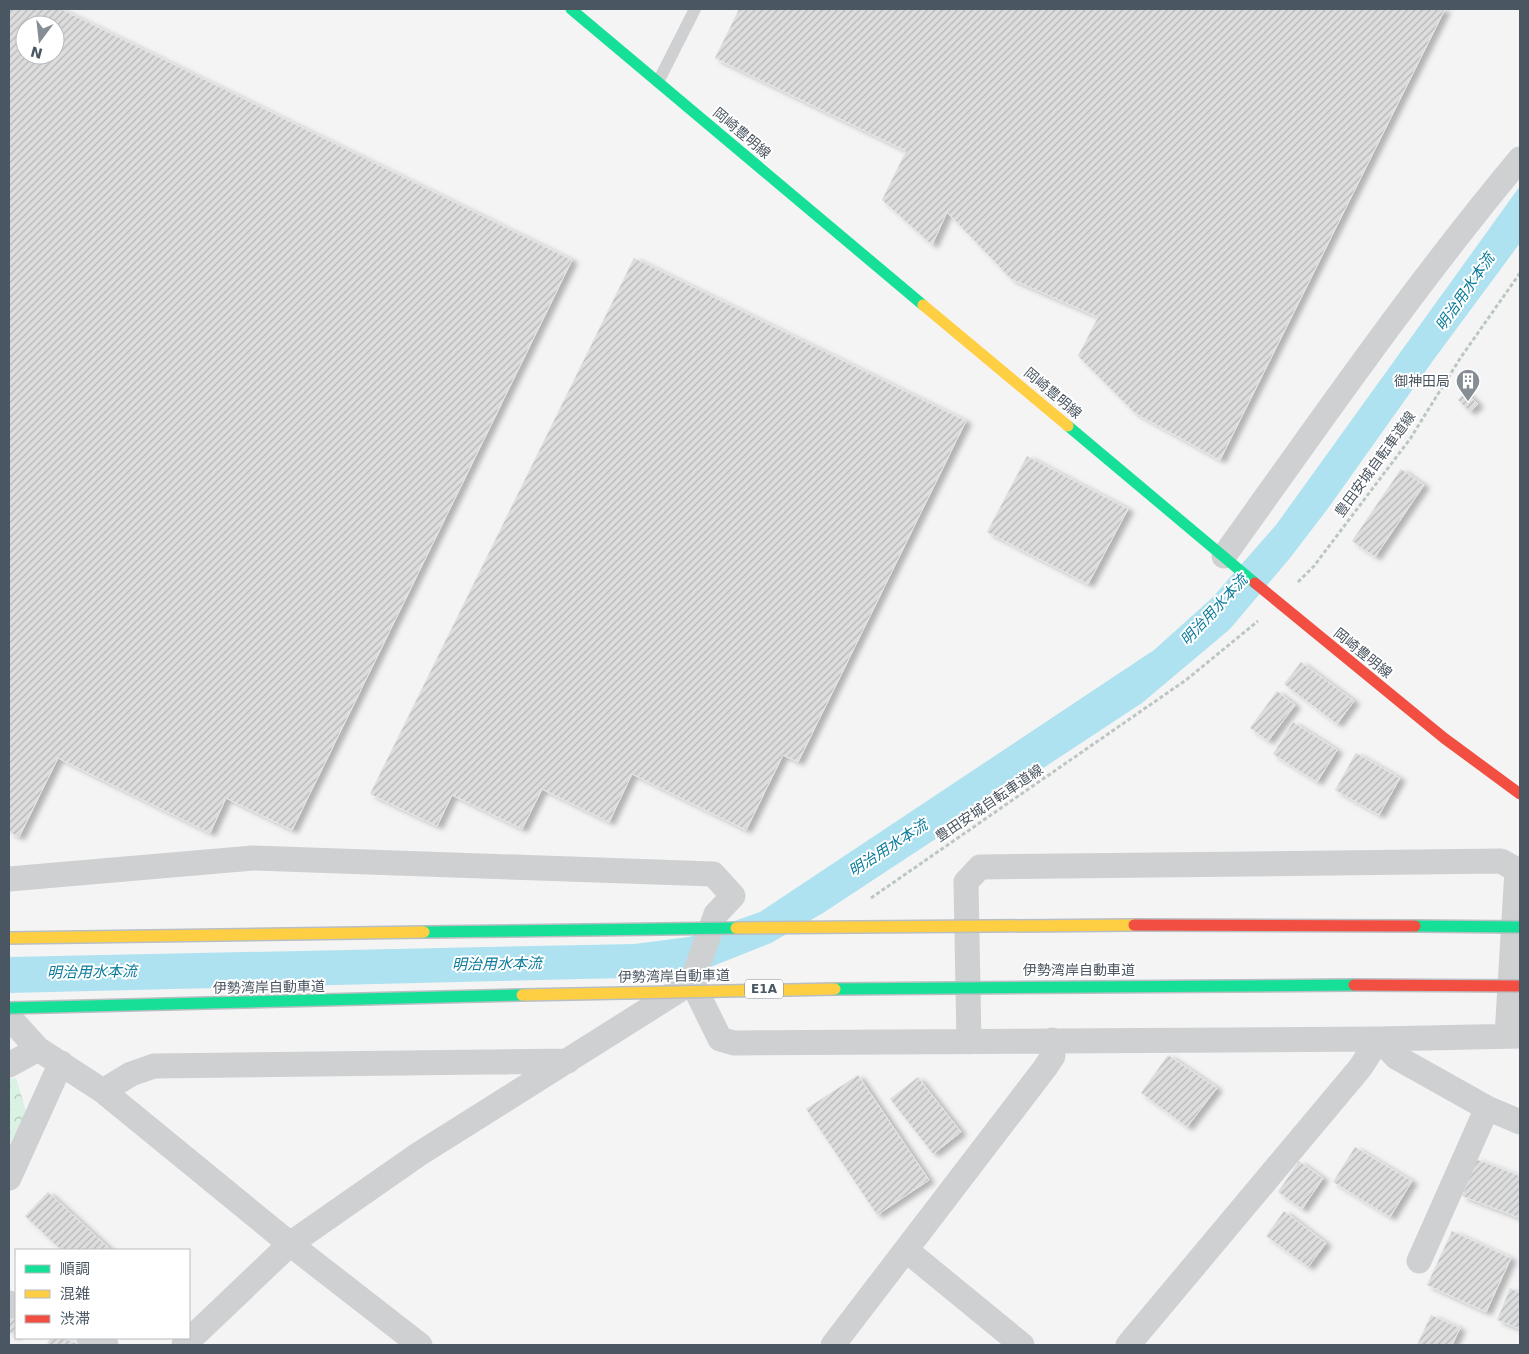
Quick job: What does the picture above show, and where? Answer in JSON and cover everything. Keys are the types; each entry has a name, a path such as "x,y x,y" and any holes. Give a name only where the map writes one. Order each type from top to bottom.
{"main road":[{"name":"岡崎豊明線","path":"571,9 1269,596 1444,738 1520,794"},
{"path":"9,938 1092,925 1322,924 1520,926"},
{"name":"伊勢湾岸自動車道","path":"11,1016 829,988 1307,984 1520,986"}],"street":[{"path":"1228,560 1380,338 1469,220 1520,159"},
{"path":"9,879 253,858 712,874 733,896 716,914 692,980 568,1061 419,1154 290,1244 184,1345"},
{"path":"692,980 716,1032 720,1039 726,1042 969,1042 1052,1040 1379,1040 1514,1036 1517,870 1501,861 980,867 966,882 969,1042"},
{"path":"11,1016 38,1049 102,1091 290,1244 420,1345"},
{"path":"833,1345 1045,1068 1052,1056 1052,1040"},
{"path":"1379,1040 1396,1058 1487,1108 1520,1122"},
{"path":"1128,1345 1360,1068 1379,1040"},
{"path":"9,1065 38,1049"},
{"path":"102,1091 131,1074 154,1066 568,1061"},
{"path":"9,1178 61,1064"},
{"path":"1419,1261 1487,1108"},
{"path":"906,1250 1022,1345"},
{"path":"91,1339 106,1345"}],"lane":[{"path":"658,82 696,9"}],"path":[{"name":"豊田安城自転車道線","path":"1292,588 1314,566 1410,439 1461,357 1520,273"},
{"name":"豊田安城自転車道線","path":"867,900 1186,680 1260,619"}],"green space":[{"path":"16,1078 26,1111 9,1146 9,1079"}],"water":[{"name":"明治用水本流","path":"1520,186 1520,243 1432,362 1329,507 1290,558 1230,629 1142,703 823,913 771,943 703,970 625,978 9,993 9,957 634,944 689,937 760,912 1154,650 1212,598 1276,525"}],"building":[{"path":"9,9 61,9 572,260 292,830 226,798 210,833 58,758 19,837 9,832"},
{"path":"739,9 1445,9 1220,460 1135,413 1078,356 1098,317 1011,279 947,212 932,245 882,200 906,151 715,58"},
{"path":"634,258 966,421 798,762 783,755 746,830 632,774 609,822 542,789 522,829 452,795 437,826 370,794"},
{"name":"御神田局","path":"1466,392 1478,404 1470,412 1458,400"},
{"path":"1027,456 1128,509 1088,584 987,532"},
{"path":"1401,469 1424,485 1375,557 1352,541"},
{"path":"1301,662 1354,701 1337,724 1284,684"},
{"path":"1277,691 1295,705 1268,741 1250,728"},
{"path":"1293,722 1337,750 1317,782 1273,754"},
{"path":"1356,753 1400,778 1379,815 1335,790"},
{"path":"1168,1055 1217,1088 1187,1127 1141,1093"},
{"path":"858,1075 929,1180 877,1215 806,1109"},
{"path":"918,1077 961,1132 933,1154 890,1099"},
{"path":"1355,1147 1412,1181 1390,1217 1333,1182"},
{"path":"1476,1159 1520,1176 1520,1218 1462,1196"},
{"path":"1299,1161 1323,1178 1302,1209 1278,1192"},
{"path":"48,1192 110,1249 60,1249 25,1216"},
{"path":"1284,1211 1326,1243 1308,1267 1266,1236"},
{"path":"1452,1231 1511,1258 1486,1312 1427,1285"},
{"path":"1510,1288 1520,1293 1520,1329 1497,1320"},
{"path":"9,1308 15,1311 15,1335 9,1332"},
{"path":"1431,1315 1460,1328 1452,1345 1417,1345"},
{"path":"50,1339 66,1339 81,1345 47,1345"}],"traffic: fast":[{"path":"571,9 923,305"},
{"path":"1068,426 1255,583"},
{"path":"1415,926 1520,927"},
{"path":"424,932 736,928"},
{"path":"835,989 1354,985"},
{"path":"9,1008 522,995"}],"traffic: slow":[{"path":"923,305 1068,426"},
{"path":"736,928 1134,925"},
{"path":"9,938 424,932"},
{"path":"522,995 835,989"}],"traffic: jam":[{"path":"1255,583 1444,738 1520,794"},
{"path":"1134,925 1415,926"},
{"path":"1354,985 1520,986"}],"place":[{"name":"御神田局","path":"1468,402"}]}
